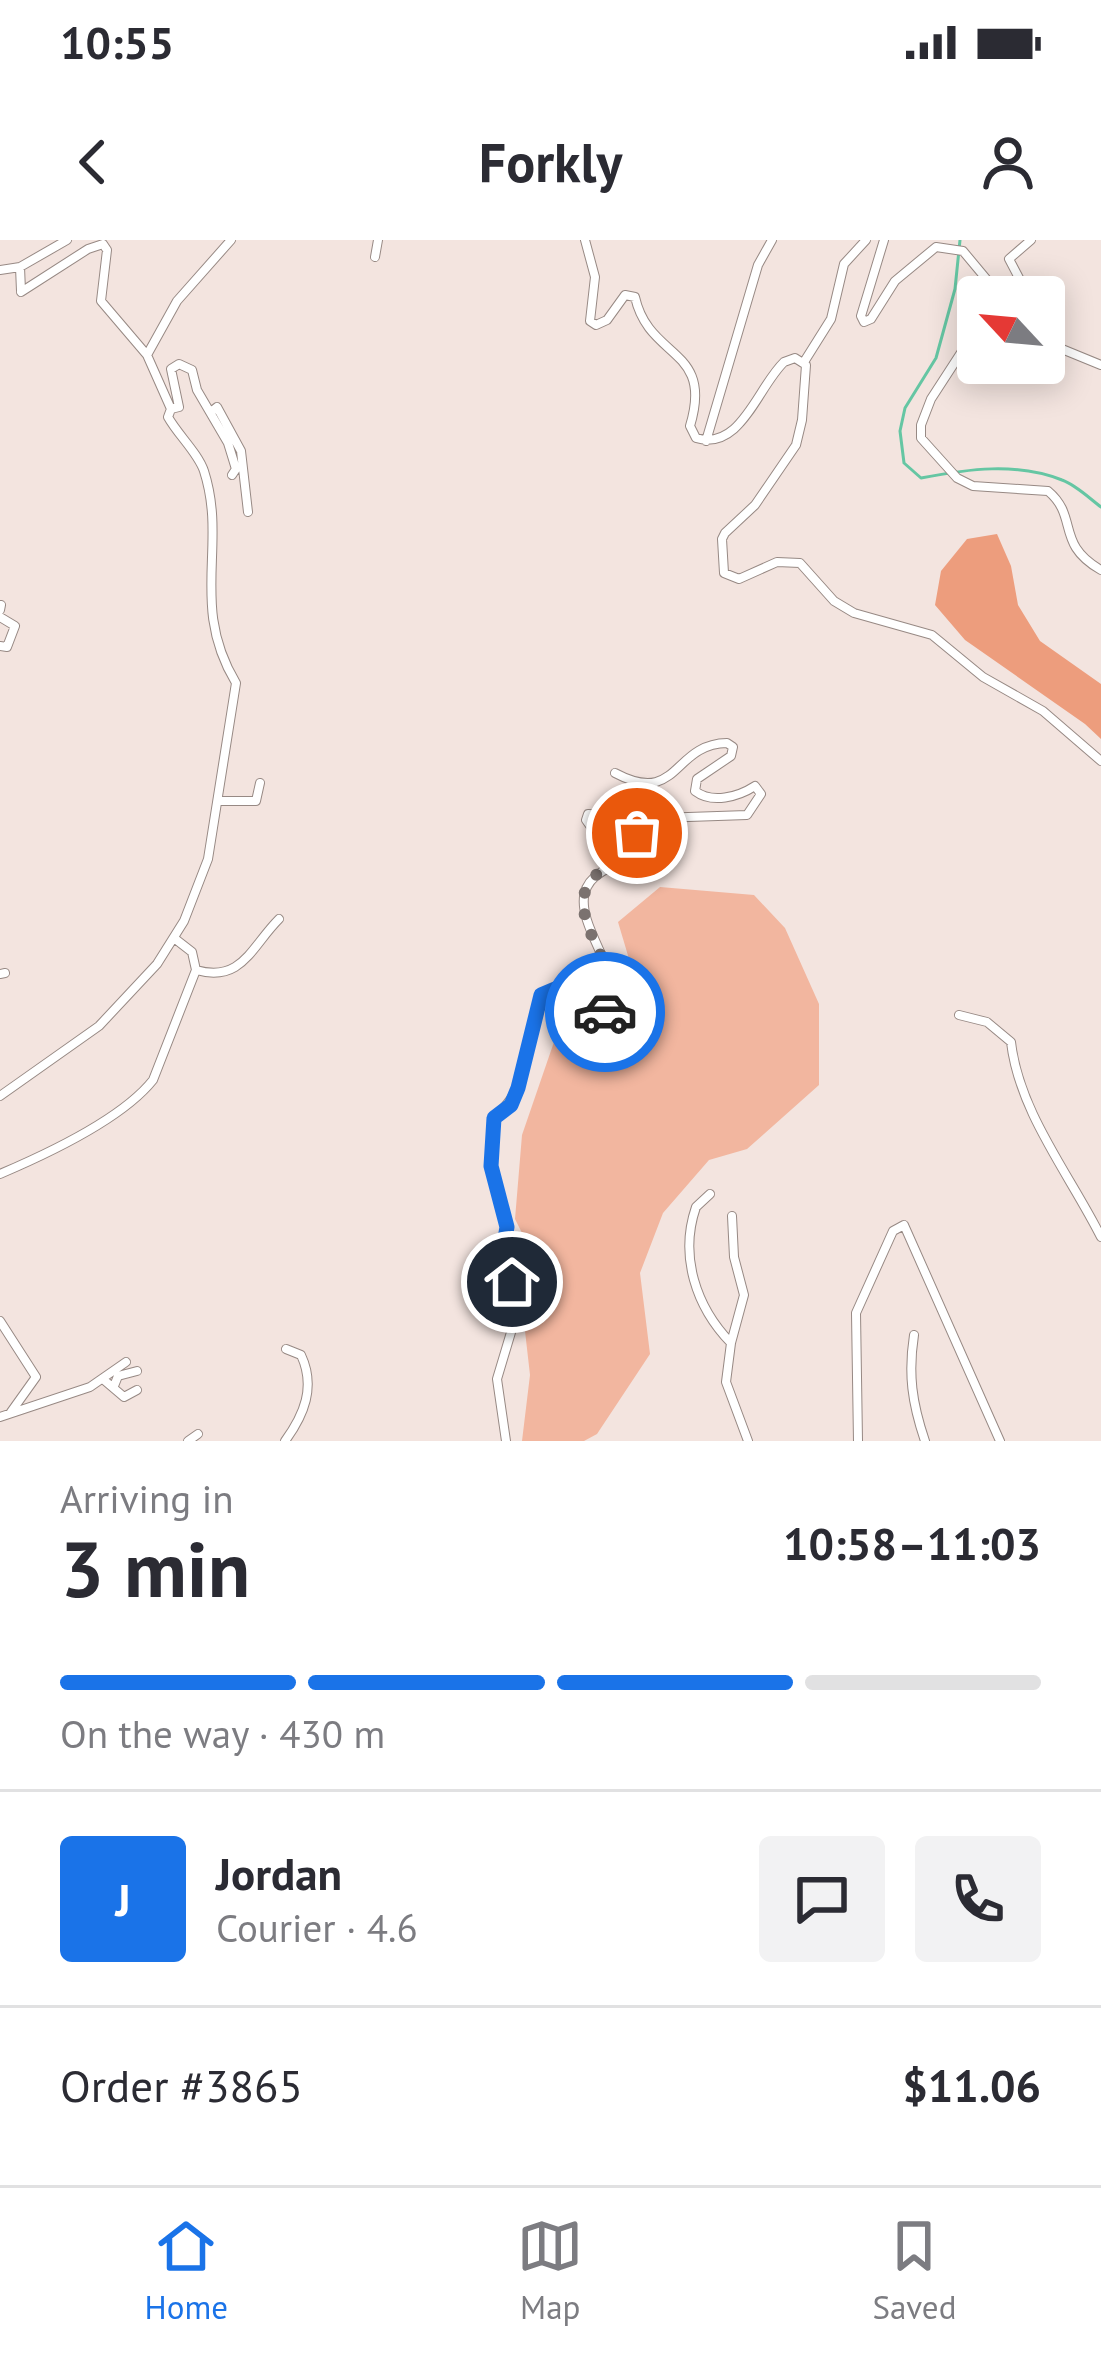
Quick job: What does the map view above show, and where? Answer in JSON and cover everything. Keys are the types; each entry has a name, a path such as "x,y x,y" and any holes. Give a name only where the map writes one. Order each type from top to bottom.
{"street":[{"path":"0,270 20,267 68,240"},
{"path":"147,355 172,308 231,240"},
{"path":"375,257 378,240"},
{"path":"585,240 595,277 590,321 596,326 605,323 625,295 635,297 646,324 694,380 698,398 690,430 706,441 731,434 784,362 795,358 805,362"},
{"path":"706,441 758,265 772,240"},
{"path":"866,240 844,264 831,319 805,362 796,445 754,505 725,533 724,573 739,579 777,562 800,563 845,609 932,635 983,677 1043,711 1101,761"},
{"path":"884,240 861,316 864,322 871,319 896,281 934,248 963,251 984,276"},
{"path":"1015,276 1009,260 1031,240"},
{"path":"20,267 21,292 88,249 104,244 101,301 147,355 171,410"},
{"path":"1065,350 1101,364"},
{"path":"957,358 921,425 926,447 973,486 1048,491 1060,506 1076,553 1101,570"},
{"path":"0,1096 99,1025 157,964 205,872 236,683 223,661 213,626 212,513 205,474 168,417 178,407 171,369 179,364 191,370 197,390 228,443 236,469 232,475"},
{"path":"212,411 217,407 238,442 248,512"},
{"path":"0,610 14,626 7,647 0,646"},
{"path":"506,1441 497,1379 518,1310 503,1250 507,1227 492,1176 494,1118 511,1105 518,1088 541,995 560,987 600,1010 612,1009 613,987 585,920 586,895 612,864 644,858 653,845 646,835 593,830 588,814 747,815 761,794 755,787 726,798 703,797 695,791 697,779 731,756 733,747 727,743 710,742 698,748 674,774 656,784 629,780 615,772"},
{"path":"219,801 256,801 260,783"},
{"path":"196,970 220,975 232,971 279,919"},
{"path":"0,1174 53,1149 141,1094 164,1059 196,970 192,952 174,938"},
{"path":"959,1015 987,1022 1011,1042 1014,1068 1031,1108 1101,1237"},
{"path":"1047,1164 1067,1172"},
{"path":"710,1194 696,1207 687,1257 707,1318 731,1343"},
{"path":"732,1216 734,1257 744,1295 726,1382 748,1441"},
{"path":"858,1441 857,1308 893,1231 904,1225 1000,1441"},
{"path":"0,1321 36,1377 11,1412"},
{"path":"914,1335 910,1394 925,1441"},
{"path":"284,1441 304,1409 308,1386 301,1355 286,1349"},
{"path":"0,1417 104,1380 126,1362"},
{"path":"114,1386 118,1376 137,1371"},
{"path":"104,1380 124,1397 137,1390"},
{"path":"188,1441 198,1434"}],"shaded area":[{"path":"997,534 1011,566 1018,605 1040,641 1101,684 1101,739 965,640 935,605 941,571 967,539"},
{"path":"660,887 754,895 785,928 819,1004 819,1085 747,1149 709,1160 663,1213 640,1273 650,1354 597,1434 584,1441 522,1441 530,1375 525,1331 533,1255 515,1219 522,1135 555,1039 555,1017 563,1005 599,1034 632,1024 635,979 618,922"}],"waterway":[{"path":"960,240 955,289 936,358 905,408 900,431 904,463 921,478 992,469 1045,474 1072,485 1101,507"}],"way so far":[{"path":"605,1012 615,1002 613,987 587,927 584,903 596,878 612,864 650,855 653,842 637,833"}],"route":[{"path":"512,1282 503,1250 507,1227 491,1166 494,1118 511,1105 523,1076 541,995 560,987 605,1012"}]}
